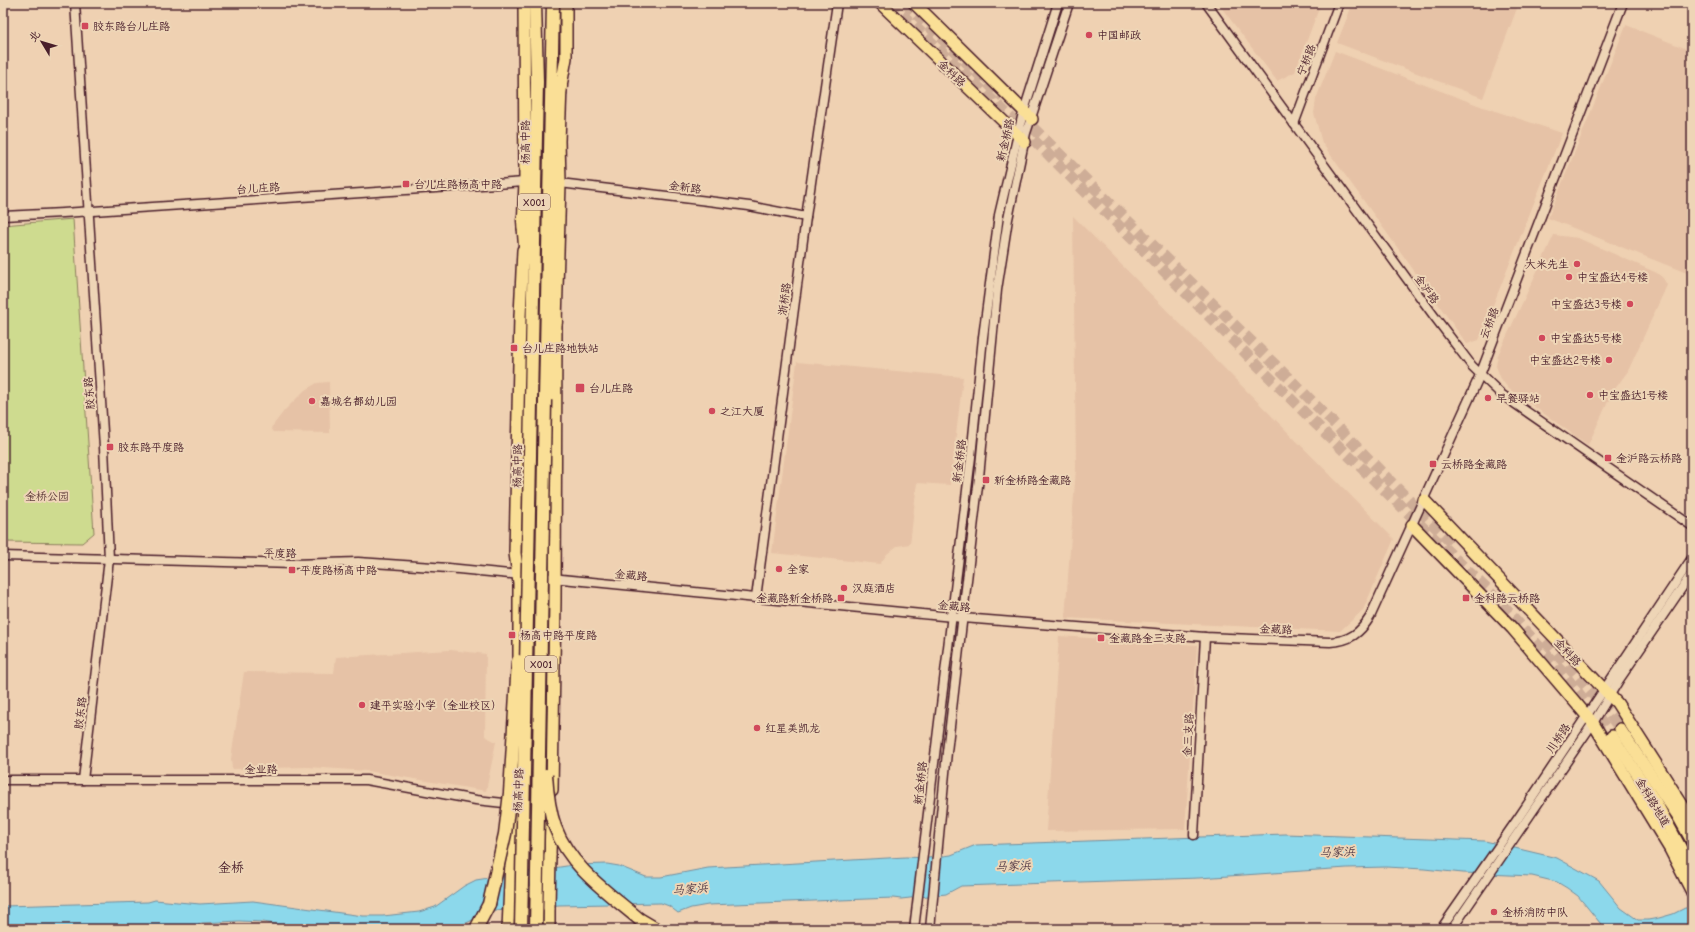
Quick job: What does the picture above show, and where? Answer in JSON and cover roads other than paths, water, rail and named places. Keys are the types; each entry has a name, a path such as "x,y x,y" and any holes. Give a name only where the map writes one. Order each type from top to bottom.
{"highway":[{"name":"杨高中路","path":"521,929 537,82 536,3"},
{"name":"杨高中路","path":"536,929 549,155 553,3"},
{"path":"549,155 561,86"},
{"path":"524,220 532,338"},
{"path":"548,230 556,322"},
{"path":"484,929 504,834 510,793 517,674 528,562"},
{"path":"541,626 544,756 547,790 554,826 562,843 582,869 642,924 656,929"},
{"path":"476,929 489,904"}],"main road":[{"name":"杨高中路","path":"508,929 511,861 518,804 520,636 519,583 517,575 516,545 520,322 524,220 520,182 524,3"},
{"name":"X001","path":"549,929 555,579 556,322 560,184 559,141 561,86 566,58 566,3"},
{"name":"金科路","path":"880,3 1021,139"},
{"path":"914,3 1032,119"},
{"name":"金科路","path":"1424,500 1617,703 1692,820"},
{"path":"1412,525 1512,628 1590,720 1670,849 1692,892"},
{"name":"金科路地道","path":"1692,841 1678,816 1616,733 1692,869"}],"street":[{"name":"胶东路","path":"75,3 104,447 109,559 83,780"},
{"name":"浙桥路","path":"756,598 806,217 837,3"},
{"name":"新金桥路","path":"930,929 979,476 997,290 1021,139 1024,110 1058,3"},
{"name":"新金桥路","path":"914,929 971,457 983,337 997,231 1021,139 1032,119 1069,3"},
{"name":"金沪路","path":"1206,3 1434,316 1480,375 1501,394 1692,526"},
{"name":"宁桥路","path":"1294,124 1339,3"},
{"name":"云桥路","path":"1350,638 1365,626 1370,617 1480,375 1623,3"},
{"name":"台儿庄路","path":"3,216 520,182"},
{"name":"金新路","path":"560,184 749,206 806,217"},
{"name":"平度路","path":"3,556 294,564 358,562 448,568 555,579"},
{"name":"川桥路","path":"1441,929 1470,895 1590,720 1692,558"},
{"name":"川桥路","path":"1607,693 1692,573"},
{"name":"金藏路","path":"555,579 951,617 1205,637 1330,642 1350,638"},
{"name":"金三支路","path":"1194,835 1205,637"},
{"name":"金业路","path":"3,780 366,780 476,800 518,804"},
{"name":"川桥路","path":"1452,929 1470,895"}],"water":[{"name":"马家浜","path":"1285,834 1485,841 1557,858 1599,881 1621,908 1638,920 1659,918 1673,914 1685,908 1692,908 1692,929 1605,929 1578,896 1567,888 1557,882 1532,876 1463,873 1386,867 1347,868 1199,878 961,886 946,894 901,899 893,898 708,905 691,908 678,913 669,906 661,903 559,905 495,910 453,929 303,929 263,922 239,921 202,923 191,929 3,929 3,906 148,902 155,900 200,904 253,901 363,916 383,916 419,912 435,907 464,886 476,880 573,865 607,864 619,866 646,877 661,877 708,868 906,857 928,858 951,855 976,845"}],"tunnel":[{"path":"890,3 1020,126 1315,423 1496,598 1563,673 1612,736"},
{"path":"905,3 1003,98"},
{"path":"1021,116 1302,391 1453,545"},
{"path":"1545,641 1603,706 1620,729"}],"place":[{"name":"胶东路台儿庄路","path":"85,26"},
{"name":"中国邮政","path":"1089,35"},
{"name":"台儿庄路杨高中路","path":"406,184"},
{"name":"大米先生","path":"1577,264"},
{"name":"中宝盛达4号楼","path":"1569,277"},
{"name":"中宝盛达3号楼","path":"1630,304"},
{"name":"中宝盛达5号楼","path":"1542,338"},
{"name":"台儿庄路地铁站","path":"514,348"},
{"name":"中宝盛达2号楼","path":"1609,360"},
{"name":"台儿庄路","path":"580,388"},
{"name":"中宝盛达1号楼","path":"1590,395"},
{"name":"早餐驿站","path":"1488,398"},
{"name":"嘉城名都幼儿园","path":"312,401"},
{"name":"之江大厦","path":"712,411"},
{"name":"胶东路平度路","path":"110,447"},
{"name":"金沪路云桥路","path":"1608,458"},
{"name":"云桥路金藏路","path":"1433,464"},
{"name":"新金桥路金藏路","path":"986,480"},
{"name":"全家","path":"779,569"},
{"name":"平度路杨高中路","path":"292,570"},
{"name":"汉庭酒店","path":"844,588"},
{"name":"金藏路新金桥路","path":"841,598"},
{"name":"金科路云桥路","path":"1466,598"},
{"name":"杨高中路平度路","path":"512,635"},
{"name":"金藏路金三支路","path":"1101,638"},
{"name":"建平实验小学（金业校区）","path":"362,705"},
{"name":"红星美凯龙","path":"757,728"},
{"name":"金桥消防中队","path":"1494,912"}],"district":[{"name":"金桥","path":"231,867"}],"park label":[{"name":"金桥公园","path":"47,496"}]}
